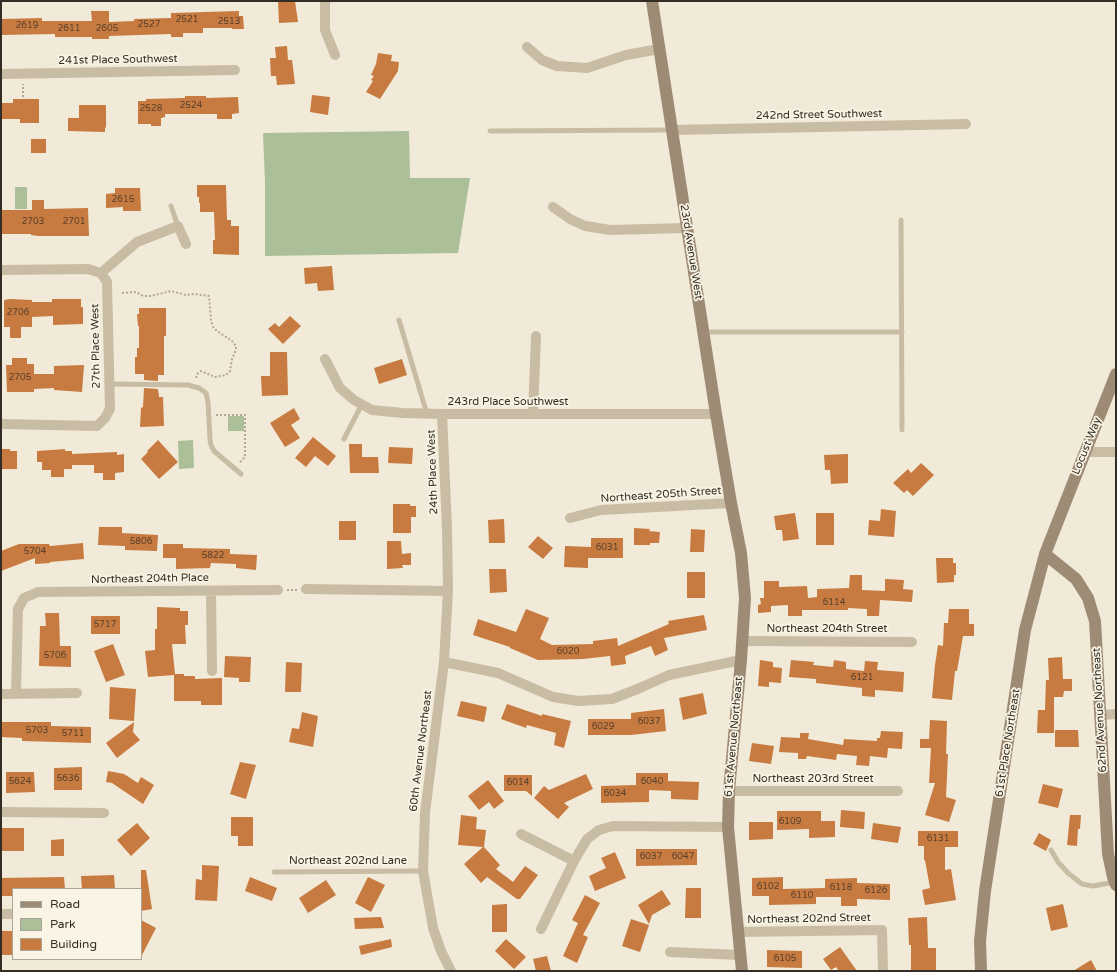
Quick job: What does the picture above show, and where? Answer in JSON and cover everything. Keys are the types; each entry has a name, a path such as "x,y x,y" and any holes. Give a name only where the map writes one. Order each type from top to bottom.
{"street":[{"path":"325,1 325,30 335,55"},
{"name":"23rd Avenue West","path":"652,1 731,503"},
{"path":"527,47 542,60 557,66 587,68 626,55 660,49"},
{"name":"241st Place Southwest","path":"1,74 235,70"},
{"name":"242nd Street Southwest","path":"672,130 966,124"},
{"path":"554,207 570,219 585,226 610,230 688,228"},
{"path":"1,270 88,269 101,273 137,242 178,226 186,244"},
{"name":"27th Place West","path":"1,424 98,426 105,418 110,409 107,282 101,273"},
{"path":"533,414 536,336"},
{"name":"243rd Place Southwest","path":"325,359 340,388 372,410 427,414 716,414"},
{"name":"Locust Way","path":"1058,518 1116,374"},
{"name":"24th Place West","path":"442,414 447,529"},
{"path":"1085,452 1116,452"},
{"name":"Northeast 205th Street","path":"570,518 601,510 731,503"},
{"name":"61st Avenue Northeast","path":"731,503 742,553 745,598 729,791 728,827 742,971"},
{"name":"61st Place Northeast","path":"981,971 980,941 985,890 1025,630 1045,554 1058,518"},
{"name":"60th Avenue Northeast","path":"447,529 448,591 444,662 426,813 423,871 433,928 441,951 451,971"},
{"name":"62nd Avenue Northeast","path":"1045,554 1076,579 1088,598 1095,621 1108,854 1115,884"},
{"path":"306,589 448,591"},
{"name":"Northeast 204th Place","path":"16,693 18,609 24,598 38,592 278,590"},
{"path":"211,591 212,671"},
{"name":"Northeast 204th Street","path":"742,641 912,642"},
{"path":"444,662 498,673 553,697 578,701 612,699 669,675 741,660"},
{"path":"1,694 77,693"},
{"path":"1100,715 1116,714"},
{"name":"Northeast 203rd Street","path":"729,791 898,791"},
{"path":"1,812 104,813"},
{"path":"541,929 586,839 599,830 613,826 728,827"},
{"path":"521,834 574,861"},
{"path":"1,914 12,914"},
{"name":"Northeast 202nd Street","path":"738,932 882,930 883,971"},
{"path":"670,952 740,955"}],"lane":[{"path":"490,131 672,130"},
{"path":"171,206 178,226"},
{"path":"901,220 902,430"},
{"path":"399,320 427,414"},
{"path":"704,332 902,332"},
{"path":"109,384 188,385 199,388 206,393 208,402 211,445 214,451 241,474"},
{"path":"344,439 362,404"},
{"path":"1051,850 1058,862 1068,873 1082,884 1093,886 1115,884"},
{"name":"Northeast 202nd Lane","path":"274,872 423,871"}],"path":[{"path":"23,79 23,97"},
{"path":"122,293 136,292 143,296 151,296 171,291 186,295 194,294 209,296 213,327 232,341 236,346 236,350 232,359 230,371 226,376 215,377 201,371 197,374 194,386"},
{"path":"209,415 245,415 245,457 234,468"},
{"path":"278,590 306,589"}],"green space":[{"path":"409,131 410,178 470,178 458,253 265,256 265,182 263,133"},
{"path":"15,187 27,187 27,209 15,209"},
{"path":"228,416 244,416 244,431 228,431"},
{"path":"193,440 194,468 179,469 178,441"}],"building":[{"path":"278,1 295,1 298,22 279,23"},
{"path":"91,11 109,11 109,22 134,21 134,19 171,18 171,13 239,11 239,16 243,16 244,29 203,28 203,33 183,33 183,37 171,37 171,34 109,36 109,39 92,39 92,37 55,37 55,34 1,35 1,19 42,18 42,21 92,21"},
{"path":"287,46 288,60 292,60 295,84 277,85 276,76 271,76 270,58 276,58 275,47"},
{"path":"378,53 392,55 391,61 399,62 398,71 380,99 366,92 373,81 371,80 374,76 371,75 376,64"},
{"path":"312,95 330,97 328,115 310,112"},
{"path":"185,96 206,96 206,98 238,97 239,113 232,114 232,119 217,119 217,114 165,114 165,117 161,118 161,126 138,124 138,101 146,101 146,99 185,98"},
{"path":"13,99 39,99 39,123 20,123 20,119 1,119 1,103 13,103"},
{"path":"79,105 106,105 105,132 68,131 68,118 79,118"},
{"path":"31,139 46,139 46,153 31,153"},
{"path":"197,185 226,185 227,220 231,220 231,226 239,226 239,255 213,254 213,240 215,240 214,212 200,212 199,197 197,197"},
{"path":"115,188 140,188 141,211 123,211 123,207 106,208 106,194 115,193"},
{"path":"32,200 44,200 44,209 88,208 89,236 1,234 1,210 32,210"},
{"path":"332,266 334,290 318,291 317,283 305,284 304,268"},
{"path":"52,299 81,299 81,307 83,307 83,324 53,325 53,316 32,317 32,327 21,327 21,338 10,338 10,327 4,327 4,300 32,300 32,302 52,302"},
{"path":"139,308 166,308 164,375 158,375 158,381 144,380 144,374 135,374 135,357 137,357 137,348 139,348 139,326 137,314 139,314"},
{"path":"290,316 301,326 283,344 268,329 275,323 279,327"},
{"path":"270,352 287,352 288,395 262,396 261,376 270,376"},
{"path":"12,358 27,358 27,364 34,364 34,374 54,374 54,366 84,365 82,392 54,390 54,388 34,389 34,392 7,392 6,365 12,365"},
{"path":"402,359 407,375 379,384 374,368"},
{"path":"144,388 158,389 159,397 163,397 164,426 140,427"},
{"path":"294,408 300,419 291,425 300,438 285,447 270,423"},
{"path":"313,437 336,456 328,466 315,456 306,467 295,458"},
{"path":"158,440 178,462 159,479 141,459"},
{"path":"349,444 362,444 362,457 378,457 379,473 350,473"},
{"path":"389,447 413,448 412,464 388,463"},
{"path":"1,449 17,451 17,469 1,469"},
{"path":"65,449 65,451 72,451 72,454 117,452 117,455 124,454 124,472 115,473 115,480 103,480 103,473 94,473 94,465 72,465 72,469 64,469 64,477 51,477 51,470 42,470 42,462 37,462 37,451"},
{"path":"848,454 848,483 831,484 830,470 825,470 824,455"},
{"path":"921,463 934,475 913,496 907,490 904,493 893,483 908,469 911,473"},
{"path":"393,504 410,504 410,506 416,506 416,517 411,517 411,533 393,533"},
{"path":"881,509 896,511 894,537 868,535 869,520 880,521"},
{"path":"795,513 799,539 783,541 782,530 776,530 774,516"},
{"path":"816,513 834,513 834,545 816,545"},
{"path":"504,519 505,543 489,543 488,520"},
{"path":"339,521 356,521 356,540 339,540"},
{"path":"99,527 122,527 122,533 158,535 157,551 125,550 125,546 98,545"},
{"path":"634,528 650,529 649,531 660,532 659,543 650,543 650,545 634,545"},
{"path":"691,529 705,530 704,552 690,552"},
{"path":"538,536 553,548 543,559 528,547"},
{"path":"591,538 623,538 623,558 588,558 588,568 564,567 565,546 591,547"},
{"path":"387,541 401,541 402,554 411,553 411,565 402,565 403,568 387,569"},
{"path":"83,543 84,559 35,564 35,558 1,571 1,551 19,544 49,544 50,546"},
{"path":"163,544 183,544 183,548 230,549 230,554 257,555 256,570 236,568 236,564 211,563 210,568 176,569 176,558 163,558"},
{"path":"936,558 953,558 953,563 956,563 956,575 954,575 954,582 937,583"},
{"path":"489,569 506,569 507,592 490,593"},
{"path":"687,572 705,572 705,598 687,598"},
{"path":"850,575 862,575 862,590 885,591 885,579 904,580 903,589 913,590 912,602 880,600 879,616 867,616 867,609 848,608 848,610 802,610 802,616 788,616 788,605 771,606 771,612 758,613 758,605 761,604 760,598 764,598 764,581 779,581 779,587 807,586 808,598 817,597 817,589 849,588"},
{"path":"157,607 180,608 180,611 188,611 188,625 185,625 186,644 172,644 175,674 195,676 195,679 222,678 222,705 201,705 201,701 174,701 174,675 148,677 145,651 155,650"},
{"path":"526,609 549,618 540,639 552,645 593,644 593,641 617,638 618,646 669,624 668,621 704,615 707,630 664,638 668,650 655,656 651,646 625,656 626,664 611,666 610,656 583,659 538,660 510,647 473,635 478,619 516,632"},
{"path":"949,609 969,609 969,624 974,624 974,636 963,636 957,671 955,671 952,700 932,698 938,645 943,646 944,623 948,623"},
{"path":"45,613 59,613 60,646 71,646 71,667 39,666 40,626 46,626"},
{"path":"91,616 120,616 120,634 91,634"},
{"path":"113,644 125,675 106,682 94,651"},
{"path":"225,656 251,657 250,682 239,682 239,678 224,677"},
{"path":"1062,657 1063,679 1072,679 1072,691 1064,691 1063,697 1054,697 1054,733 1037,733 1038,710 1045,710 1046,680 1049,680 1048,658"},
{"path":"760,660 773,662 773,667 782,668 781,683 769,682 769,687 758,686"},
{"path":"791,660 814,662 813,665 833,667 834,660 846,662 846,669 864,671 865,661 878,662 877,670 904,672 903,692 875,690 875,697 862,696 862,688 816,683 816,679 789,677"},
{"path":"286,662 302,663 301,692 285,692"},
{"path":"110,687 136,689 134,721 109,719"},
{"path":"703,693 707,714 683,720 679,698"},
{"path":"461,701 487,707 484,722 457,716"},
{"path":"507,704 542,716 542,714 571,721 564,748 554,745 556,733 527,725 526,728 501,719"},
{"path":"664,709 666,731 631,735 588,735 588,719 631,719 631,713"},
{"path":"302,712 318,716 313,747 289,742 292,728 299,729"},
{"path":"930,720 947,721 946,754 948,754 946,797 956,800 949,822 925,815 935,783 929,783 931,748 920,748 920,739 929,739"},
{"path":"1,722 51,722 51,726 91,727 91,743 22,741 22,738 1,737"},
{"path":"134,722 133,732 140,740 117,758 106,743"},
{"path":"1055,730 1078,730 1079,747 1055,747"},
{"path":"881,731 903,732 902,749 888,748 887,758 870,756 869,766 856,765 857,756 837,754 836,760 807,756 806,759 798,759 798,753 779,752 781,737 800,738 800,733 809,733 808,739 843,745 844,739 877,741 877,738 880,738"},
{"path":"752,743 774,746 771,764 749,761"},
{"path":"240,762 256,765 246,799 230,794"},
{"path":"82,767 82,790 54,790 54,768"},
{"path":"108,771 124,774 138,783 141,777 154,785 143,804 112,783 106,782"},
{"path":"6,772 34,772 35,792 6,793"},
{"path":"636,773 668,773 668,781 699,782 698,800 671,799 671,791 649,790 649,802 601,803 601,786 636,785"},
{"path":"586,774 593,789 564,803 569,807 558,819 534,798 544,786 549,790"},
{"path":"504,775 532,775 532,796 526,791 504,791"},
{"path":"488,780 504,801 494,809 489,802 479,810 468,796"},
{"path":"1043,784 1063,789 1058,808 1038,803"},
{"path":"841,810 865,812 864,829 840,827"},
{"path":"777,811 821,811 821,821 835,821 835,837 809,838 809,829 777,830"},
{"path":"461,815 477,817 476,829 486,830 484,847 500,865 496,869 513,882 525,866 538,875 520,899 517,899 487,877 481,883 464,864 483,847 458,845"},
{"path":"1070,815 1081,815 1077,846 1067,845"},
{"path":"231,817 253,817 253,846 238,846 238,836 231,836"},
{"path":"749,822 773,822 773,839 749,840"},
{"path":"137,823 150,838 131,856 117,840"},
{"path":"873,823 901,827 898,843 871,839"},
{"path":"1,828 24,828 24,851 1,851"},
{"path":"918,831 958,831 958,847 945,847 945,870 951,869 956,900 925,905 922,890 930,888 924,860 924,846 918,846"},
{"path":"1039,833 1051,840 1046,851 1033,844"},
{"path":"64,839 64,856 51,856 51,840"},
{"path":"636,849 697,849 697,865 636,866"},
{"path":"615,852 626,878 595,891 589,876 606,868 601,858"},
{"path":"202,865 219,866 217,901 195,900 196,879 202,880"},
{"path":"141,870 146,870 152,909 142,911"},
{"path":"114,875 115,888 82,888 81,876"},
{"path":"64,877 65,888 12,888 12,896 1,896 1,878"},
{"path":"250,877 277,888 272,901 245,891"},
{"path":"368,877 385,885 371,912 355,903"},
{"path":"783,877 783,889 825,888 825,879 857,878 857,883 890,884 890,900 857,899 857,906 841,906 841,897 816,897 816,904 769,905 769,896 752,896 752,878"},
{"path":"326,880 336,895 308,913 299,898"},
{"path":"686,888 701,888 701,918 685,918"},
{"path":"662,890 671,904 652,915 649,924 638,905"},
{"path":"585,895 600,903 583,935 588,937 577,963 563,956 578,923 572,920"},
{"path":"507,904 507,932 492,932 492,905"},
{"path":"1063,904 1068,927 1051,931 1046,908"},
{"path":"381,917 384,928 355,929 354,918"},
{"path":"927,917 928,948 936,948 936,971 911,971 911,945 909,945 908,918"},
{"path":"631,919 649,925 640,952 622,946"},
{"path":"142,921 156,928 142,955"},
{"path":"1,931 12,931 12,955 1,955"},
{"path":"391,939 392,947 361,955 359,946"},
{"path":"506,939 526,957 514,969 495,951"},
{"path":"840,947 857,971 839,971 836,967 831,970 823,959"},
{"path":"767,950 802,951 802,968 767,967"},
{"path":"547,956 551,971 536,971 533,959"},
{"path":"1091,960 1097,971 1073,971"}]}
